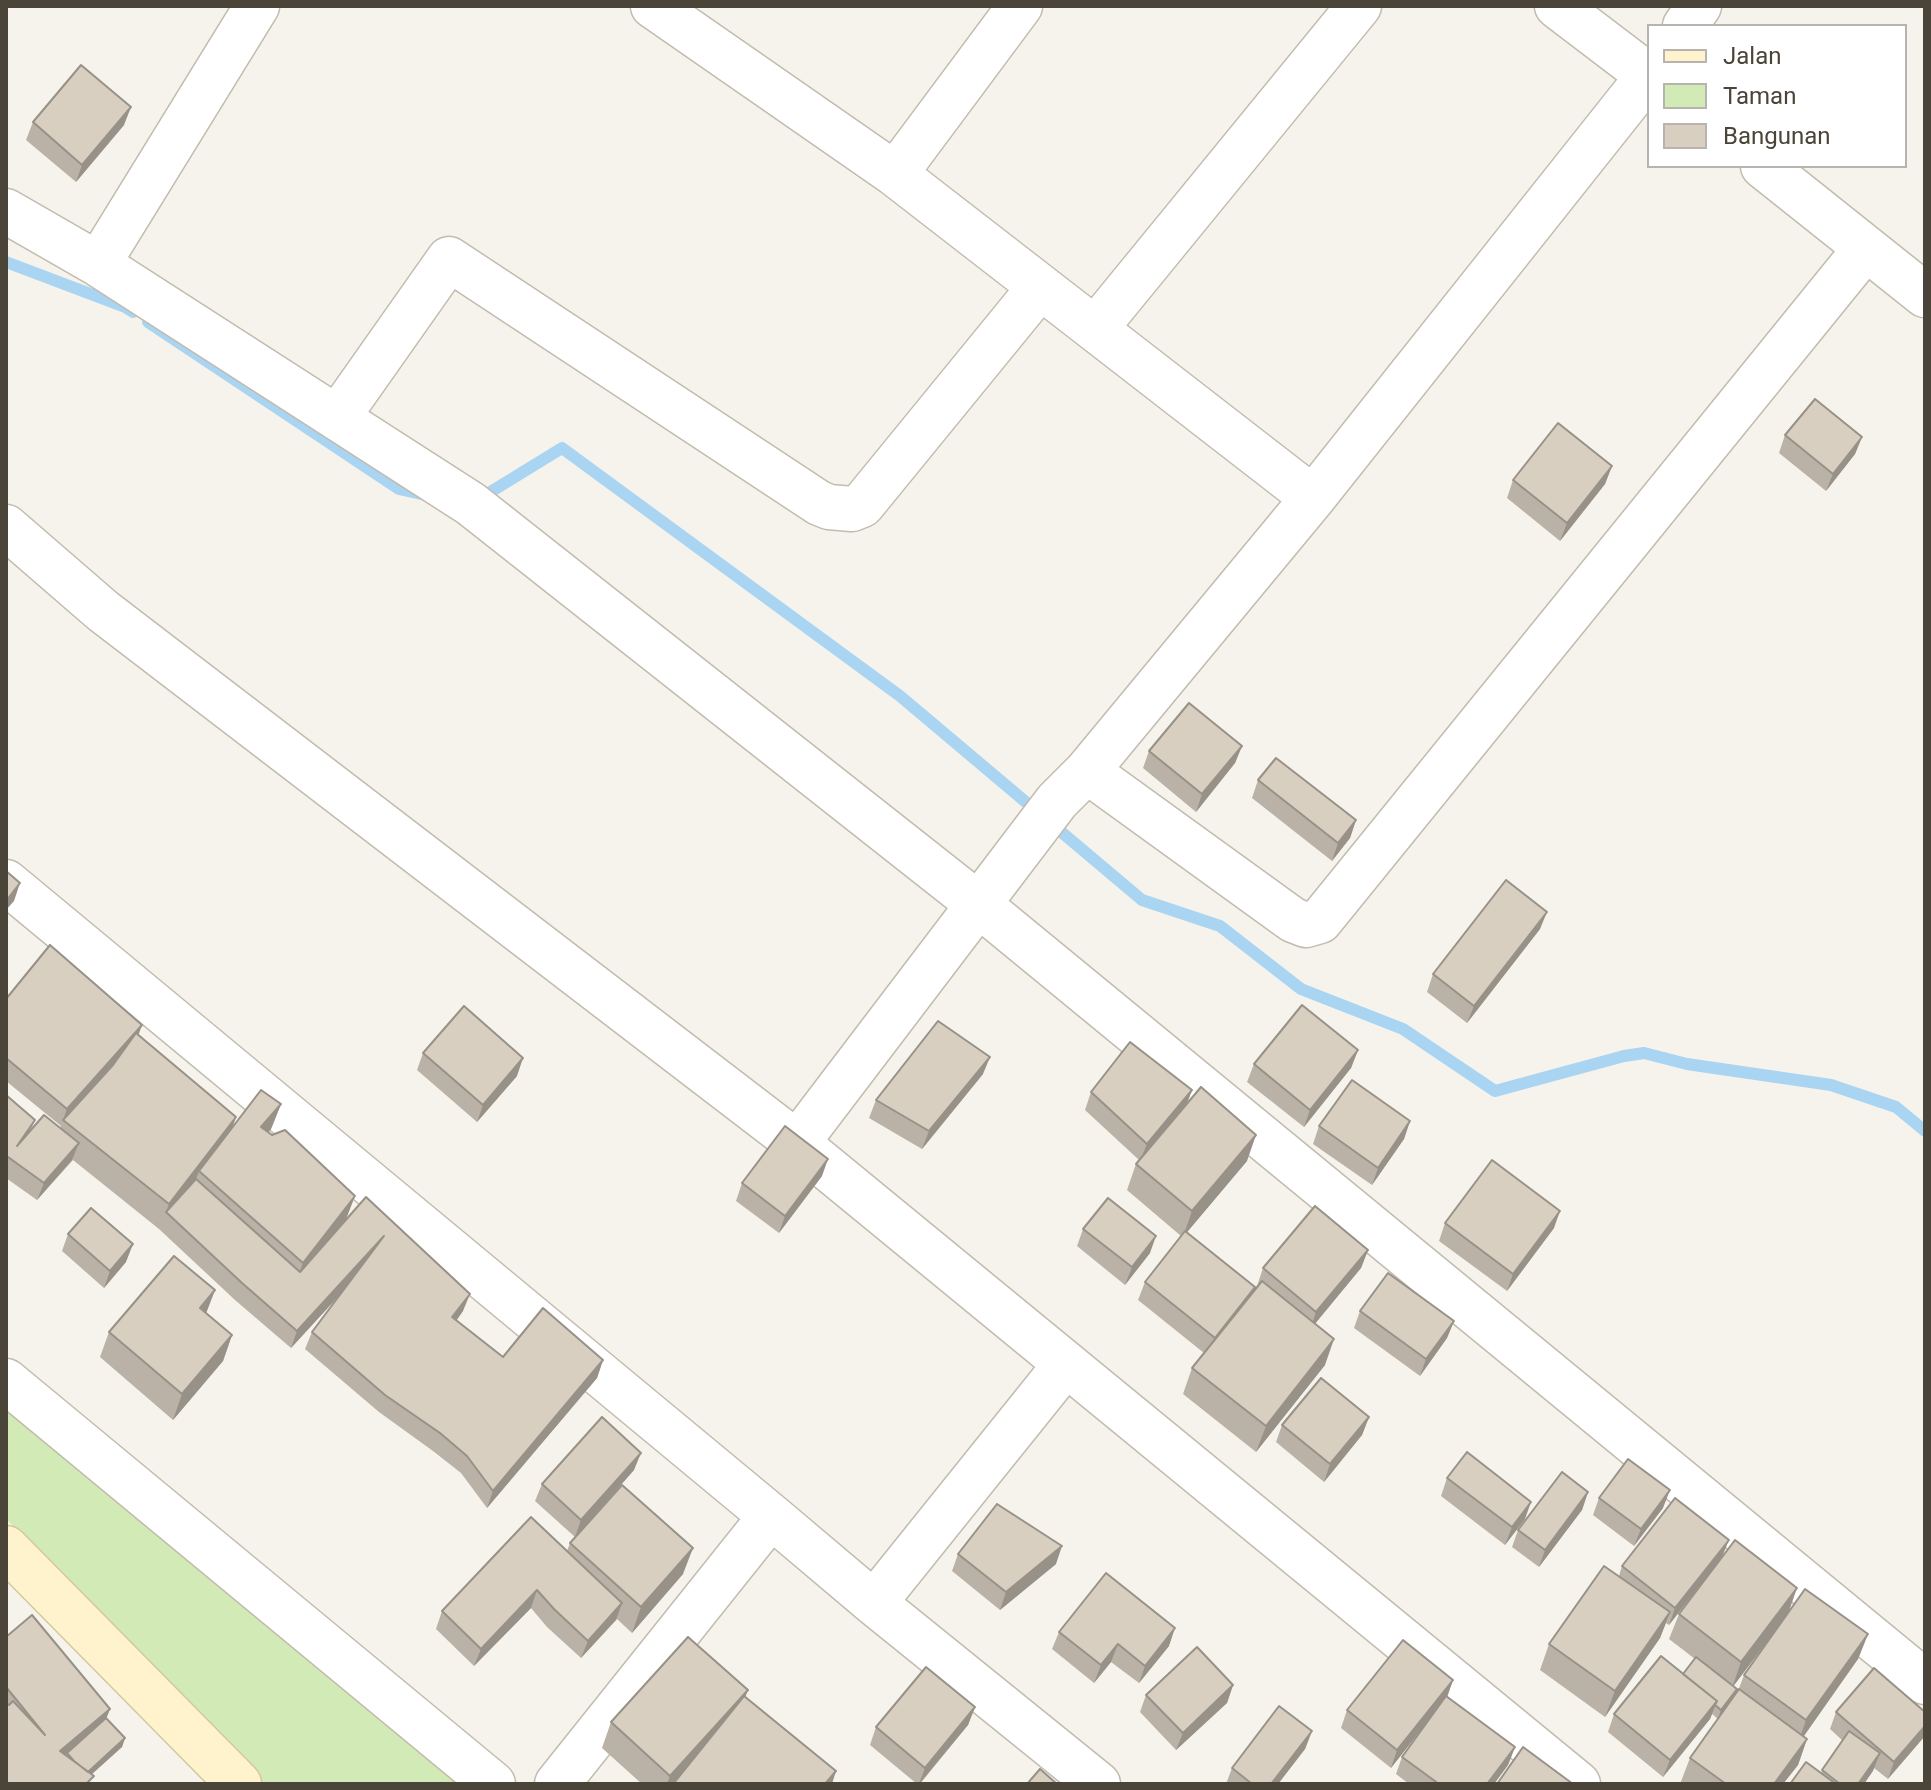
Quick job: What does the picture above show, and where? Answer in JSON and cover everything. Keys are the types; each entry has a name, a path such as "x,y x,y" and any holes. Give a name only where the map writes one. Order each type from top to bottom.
{"main road":[{"path":"6,1548 239,1784"}],"street":[{"path":"98,264 257,6"},
{"path":"653,6 895,174 1313,498"},
{"path":"895,174 1020,6"},
{"path":"1095,329 1359,6"},
{"path":"1557,6 1647,74"},
{"path":"1686,24 1699,6"},
{"path":"797,1143 1028,839 1313,498 1647,79"},
{"path":"1766,168 1925,295"},
{"path":"6,211 98,264 471,504 978,904 1925,1682"},
{"path":"1072,786 1293,920 1306,925 1320,921 1866,248"},
{"path":"337,418 449,259 819,503 852,509 862,505 1040,287"},
{"path":"6,527 103,611 797,1143 1578,1784"},
{"path":"6,882 874,1603 1098,1784"},
{"path":"874,1603 1066,1364"},
{"path":"6,1381 493,1784"},
{"path":"557,1784 771,1516"}],"green space":[{"path":"6,1388 480,1784 259,1784 109,1630 68,1579 6,1519"}],"building":[{"path":"81,65 131,107 82,165 33,122"},
{"path":"1815,399 1862,437 1833,474 1785,435"},
{"path":"1558,423 1612,466 1567,523 1513,480"},
{"path":"1189,703 1242,746 1202,794 1149,751"},
{"path":"1276,758 1356,820 1338,843 1258,780"},
{"path":"6,871 20,883 6,901"},
{"path":"1506,880 1547,912 1474,1006 1433,974"},
{"path":"50,945 142,1025 67,1109 6,1058 6,999"},
{"path":"1302,1005 1358,1050 1310,1110 1254,1064"},
{"path":"464,1006 523,1058 483,1105 423,1053"},
{"path":"938,1021 990,1057 929,1131 876,1100"},
{"path":"136,1033 236,1117 169,1204 63,1120 113,1065"},
{"path":"1130,1042 1192,1090 1147,1144 1091,1092"},
{"path":"1352,1080 1410,1121 1378,1168 1319,1126"},
{"path":"1201,1087 1256,1135 1192,1211 1136,1164"},
{"path":"261,1090 281,1104 261,1127 272,1135 285,1130 355,1196 303,1263 199,1171"},
{"path":"6,1095 35,1120 17,1146 44,1115 79,1143 44,1183 8,1157 6,1159"},
{"path":"785,1126 828,1159 785,1216 742,1183"},
{"path":"1492,1160 1560,1211 1513,1274 1445,1223"},
{"path":"196,1179 300,1272 366,1197 470,1294 452,1317 503,1357 543,1308 603,1360 493,1491 467,1456 385,1395 312,1332 384,1236 297,1331 166,1212"},
{"path":"1108,1198 1156,1236 1132,1267 1083,1229"},
{"path":"1315,1206 1368,1250 1316,1312 1263,1268"},
{"path":"91,1208 133,1244 110,1271 68,1234"},
{"path":"1185,1231 1255,1287 1215,1338 1145,1282"},
{"path":"174,1256 215,1290 200,1308 232,1335 182,1394 109,1332"},
{"path":"1388,1273 1454,1321 1426,1359 1360,1311"},
{"path":"1262,1281 1334,1339 1266,1426 1192,1368"},
{"path":"1321,1378 1369,1417 1330,1464 1282,1425"},
{"path":"602,1417 641,1453 581,1520 542,1484"},
{"path":"1467,1452 1531,1502 1512,1527 1447,1478"},
{"path":"1628,1459 1670,1490 1641,1529 1599,1498"},
{"path":"1562,1472 1588,1492 1545,1550 1518,1530"},
{"path":"622,1485 693,1548 641,1607 570,1543"},
{"path":"1675,1498 1729,1540 1675,1608 1622,1566"},
{"path":"997,1504 1062,1546 1006,1592 958,1554"},
{"path":"531,1517 622,1603 588,1641 537,1590 481,1649 442,1611"},
{"path":"1735,1540 1797,1588 1741,1662 1679,1614"},
{"path":"1604,1566 1670,1612 1615,1691 1549,1644"},
{"path":"1106,1573 1175,1628 1145,1666 1118,1644 1101,1665 1059,1632"},
{"path":"1805,1589 1868,1634 1806,1720 1744,1675"},
{"path":"32,1615 110,1709 60,1751 94,1776 86,1784 6,1784 6,1703 9,1705 13,1701 45,1735 6,1687 6,1637"},
{"path":"688,1637 748,1690 670,1776 611,1722"},
{"path":"1403,1640 1453,1680 1397,1750 1347,1710"},
{"path":"1197,1647 1233,1685 1183,1733 1146,1695"},
{"path":"1661,1656 1717,1701 1670,1760 1614,1714"},
{"path":"1696,1657 1737,1689 1721,1710 1715,1705 1717,1701 1683,1674"},
{"path":"926,1667 975,1707 925,1768 876,1727"},
{"path":"1874,1668 1925,1712 1925,1726 1894,1762 1836,1712"},
{"path":"1739,1689 1807,1739 1774,1784 1726,1784 1690,1758"},
{"path":"744,1696 836,1771 825,1784 673,1784"},
{"path":"1446,1696 1515,1747 1487,1784 1439,1784 1402,1757"},
{"path":"1279,1706 1312,1731 1271,1784 1252,1784 1232,1768"},
{"path":"106,1718 125,1738 88,1772 67,1753"},
{"path":"1849,1731 1880,1753 1858,1784 1840,1784 1822,1770"},
{"path":"1523,1747 1573,1784 1497,1784"},
{"path":"1806,1762 1836,1784 1790,1784"},
{"path":"1040,1769 1057,1784 1027,1784"}],"waterway":[{"path":"6,262 133,312"},
{"path":"148,322 399,489 426,495"},
{"path":"479,499 562,448 900,696 1142,900 1220,926 1301,989 1403,1029 1495,1091 1644,1053 1687,1064 1831,1085 1896,1107 1925,1131"}]}
